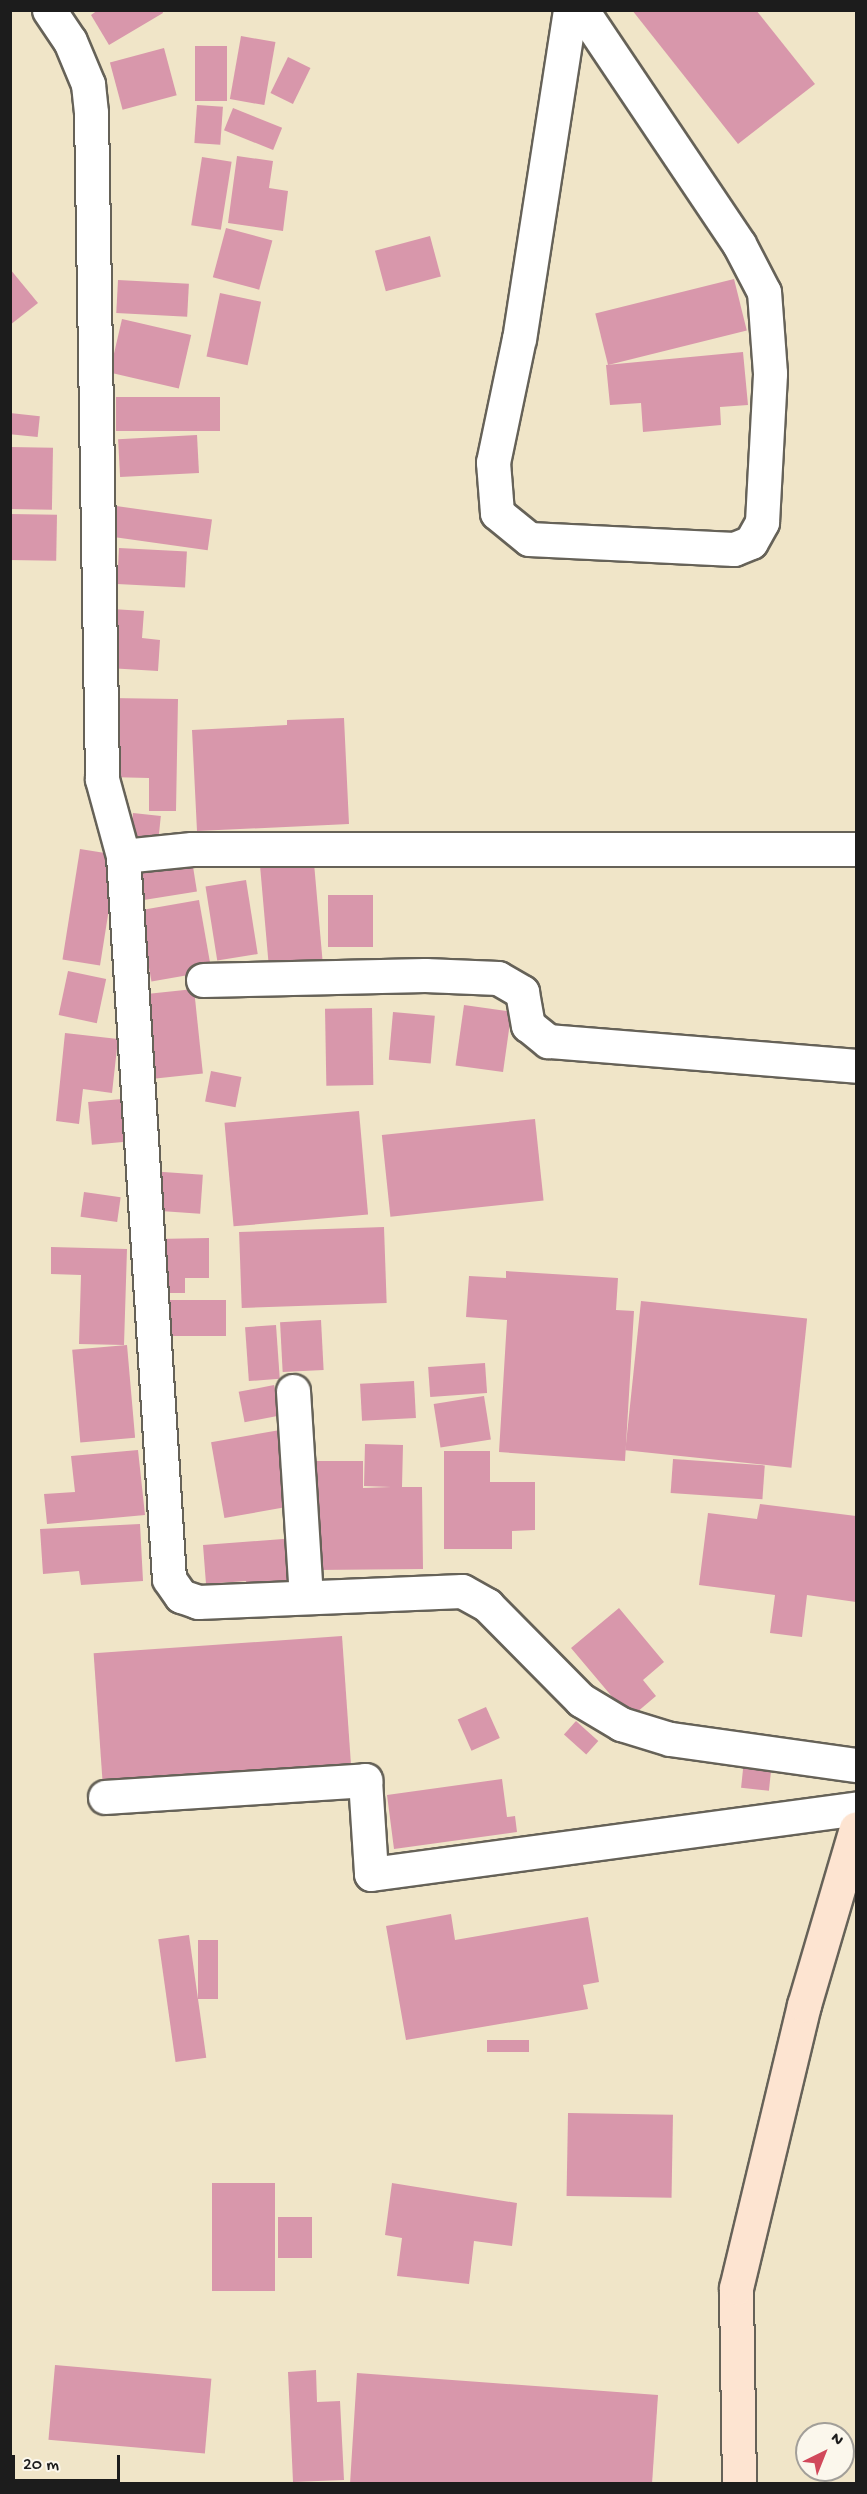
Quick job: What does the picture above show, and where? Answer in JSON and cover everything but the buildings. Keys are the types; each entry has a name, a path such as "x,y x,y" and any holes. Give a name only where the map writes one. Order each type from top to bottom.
{"street":[{"path":"49,10 70,41 88,84 91,113 102,778 123,856 169,1579 181,1596 198,1602 462,1591 487,1605 581,1700 621,1724 670,1739 856,1765"},
{"path":"570,10 519,338 493,462 497,513 529,539 734,549 751,543 762,522 770,373 764,292 739,243 582,10"},
{"path":"123,856 192,849 856,849"},
{"path":"203,980 425,975 498,978 522,992 528,1025 548,1041 572,1046 856,1066"},
{"path":"293,1391 306,1597"},
{"path":"105,1797 365,1780 371,1874 856,1808"},
{"path":"739,2484 736,2288 804,2005 856,1828"}]}
